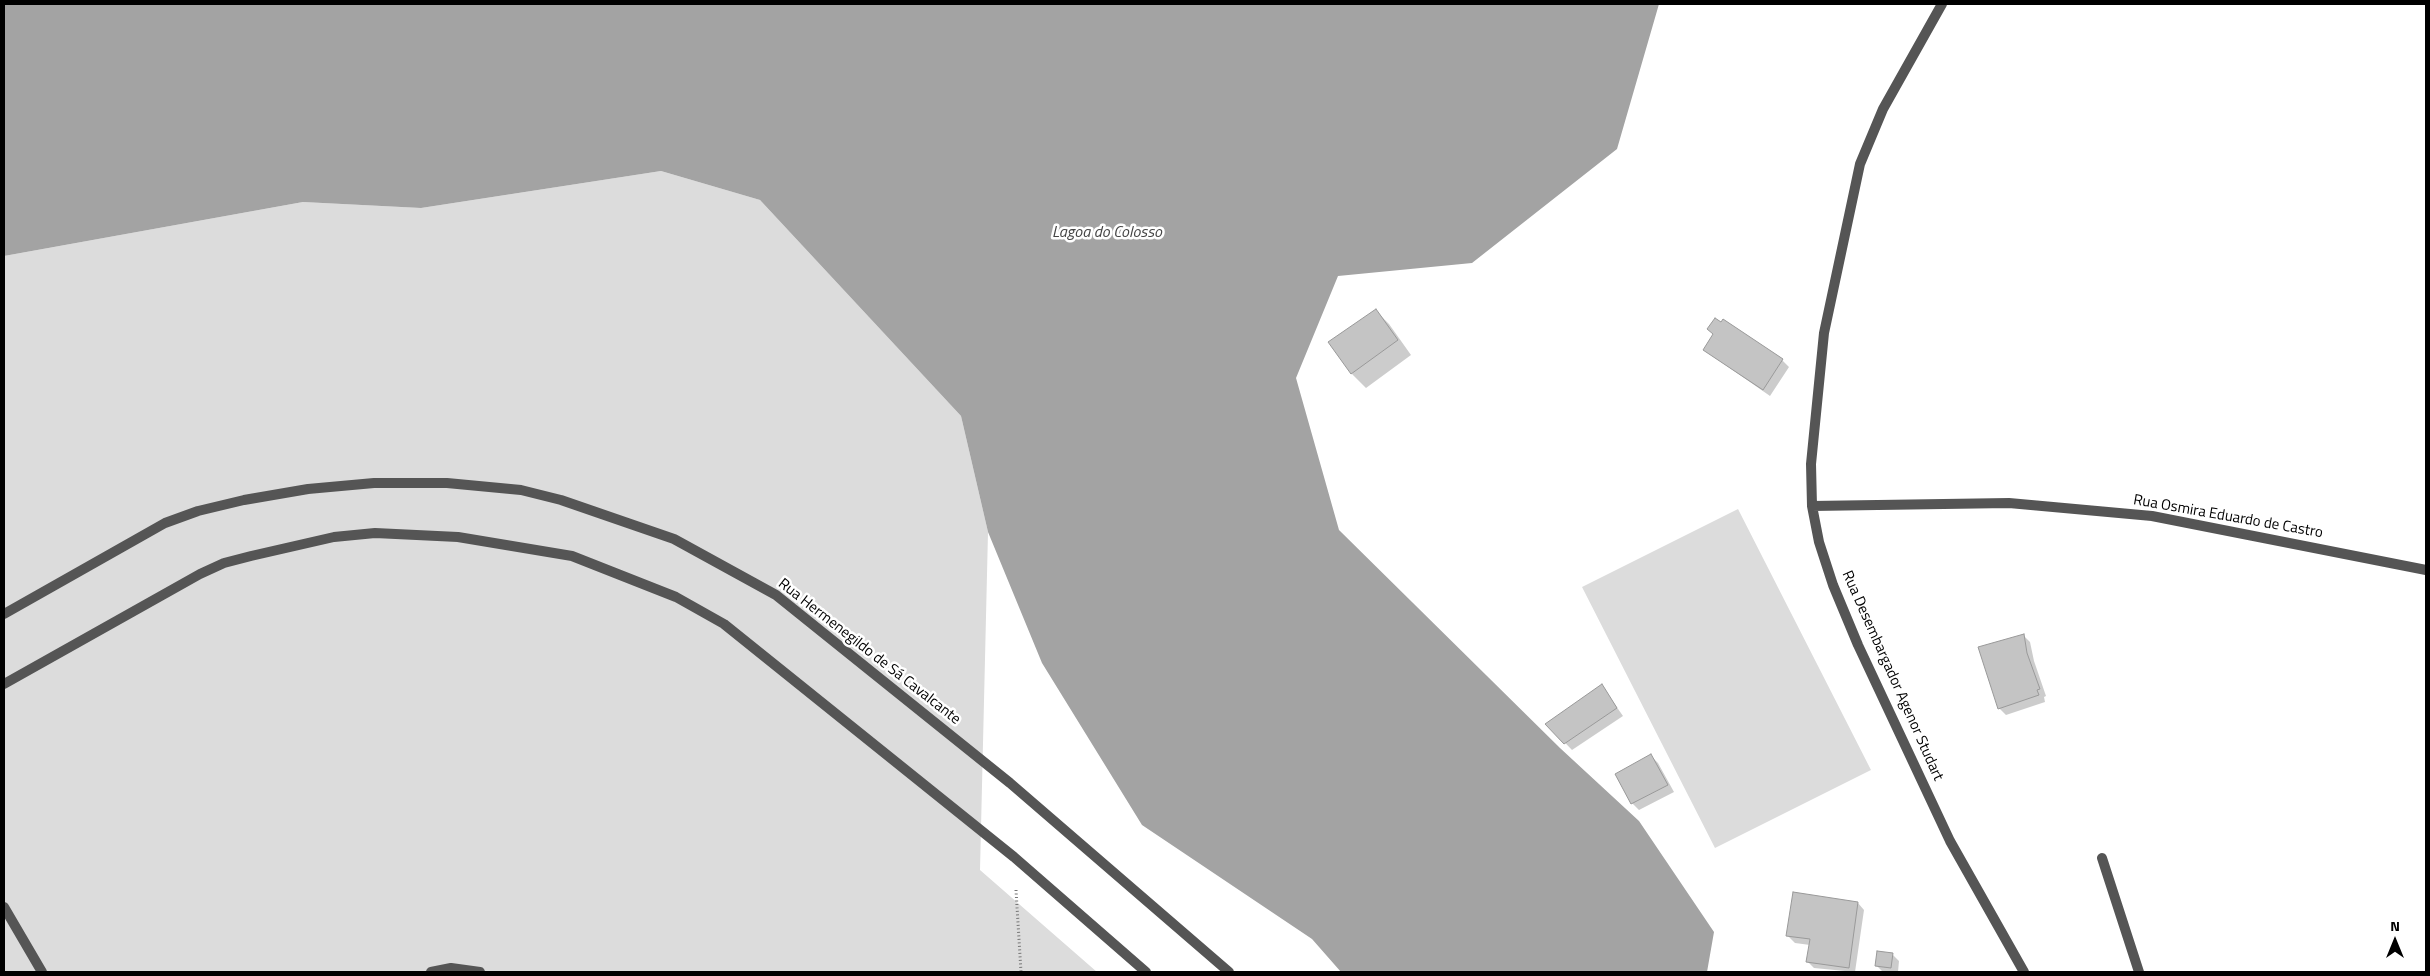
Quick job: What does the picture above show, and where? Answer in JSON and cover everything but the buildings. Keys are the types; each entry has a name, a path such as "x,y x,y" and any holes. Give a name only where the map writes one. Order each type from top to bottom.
{"street":[{"name":"Rua Desembargador Agenor Studart","path":"1942,4 1883,109 1860,164 1824,333 1811,464 1812,506 1819,542 1833,585 1858,645 1950,841 2024,972"},
{"name":"Rua Hermenegildo de Sá Cavalcante","path":"4,614 165,523 198,511 244,500 308,489 374,483 447,483 521,490 561,500 674,539 776,595 1010,783 1229,972"},
{"name":"Rua Osmira Eduardo de Castro","path":"1812,506 2009,503 2152,516 2426,570"},
{"path":"4,684 200,574 224,563 251,556 334,538 375,533 458,538 572,556 676,597 724,624 1014,857 1146,972"},
{"path":"2102,858 2138,972"},
{"path":"4,907 42,972"},
{"path":"431,972 451,968 480,972"}],"path":[{"path":"1014,857 1021,972"}],"shaded area":[{"path":"661,171 760,200 961,416 988,532 980,870 1097,972 4,972 4,256 303,202 421,208"},
{"path":"1738,509 1871,770 1715,848 1582,587"}],"water":[{"name":"Lagoa do Colosso","path":"4,4 1659,4 1617,149 1472,263 1338,276 1296,378 1339,530 1560,748 1639,821 1714,932 1707,972 1341,972 1312,939 1142,825 1042,663 988,532 961,416 760,200 661,171 421,208 303,202 4,256"}]}
